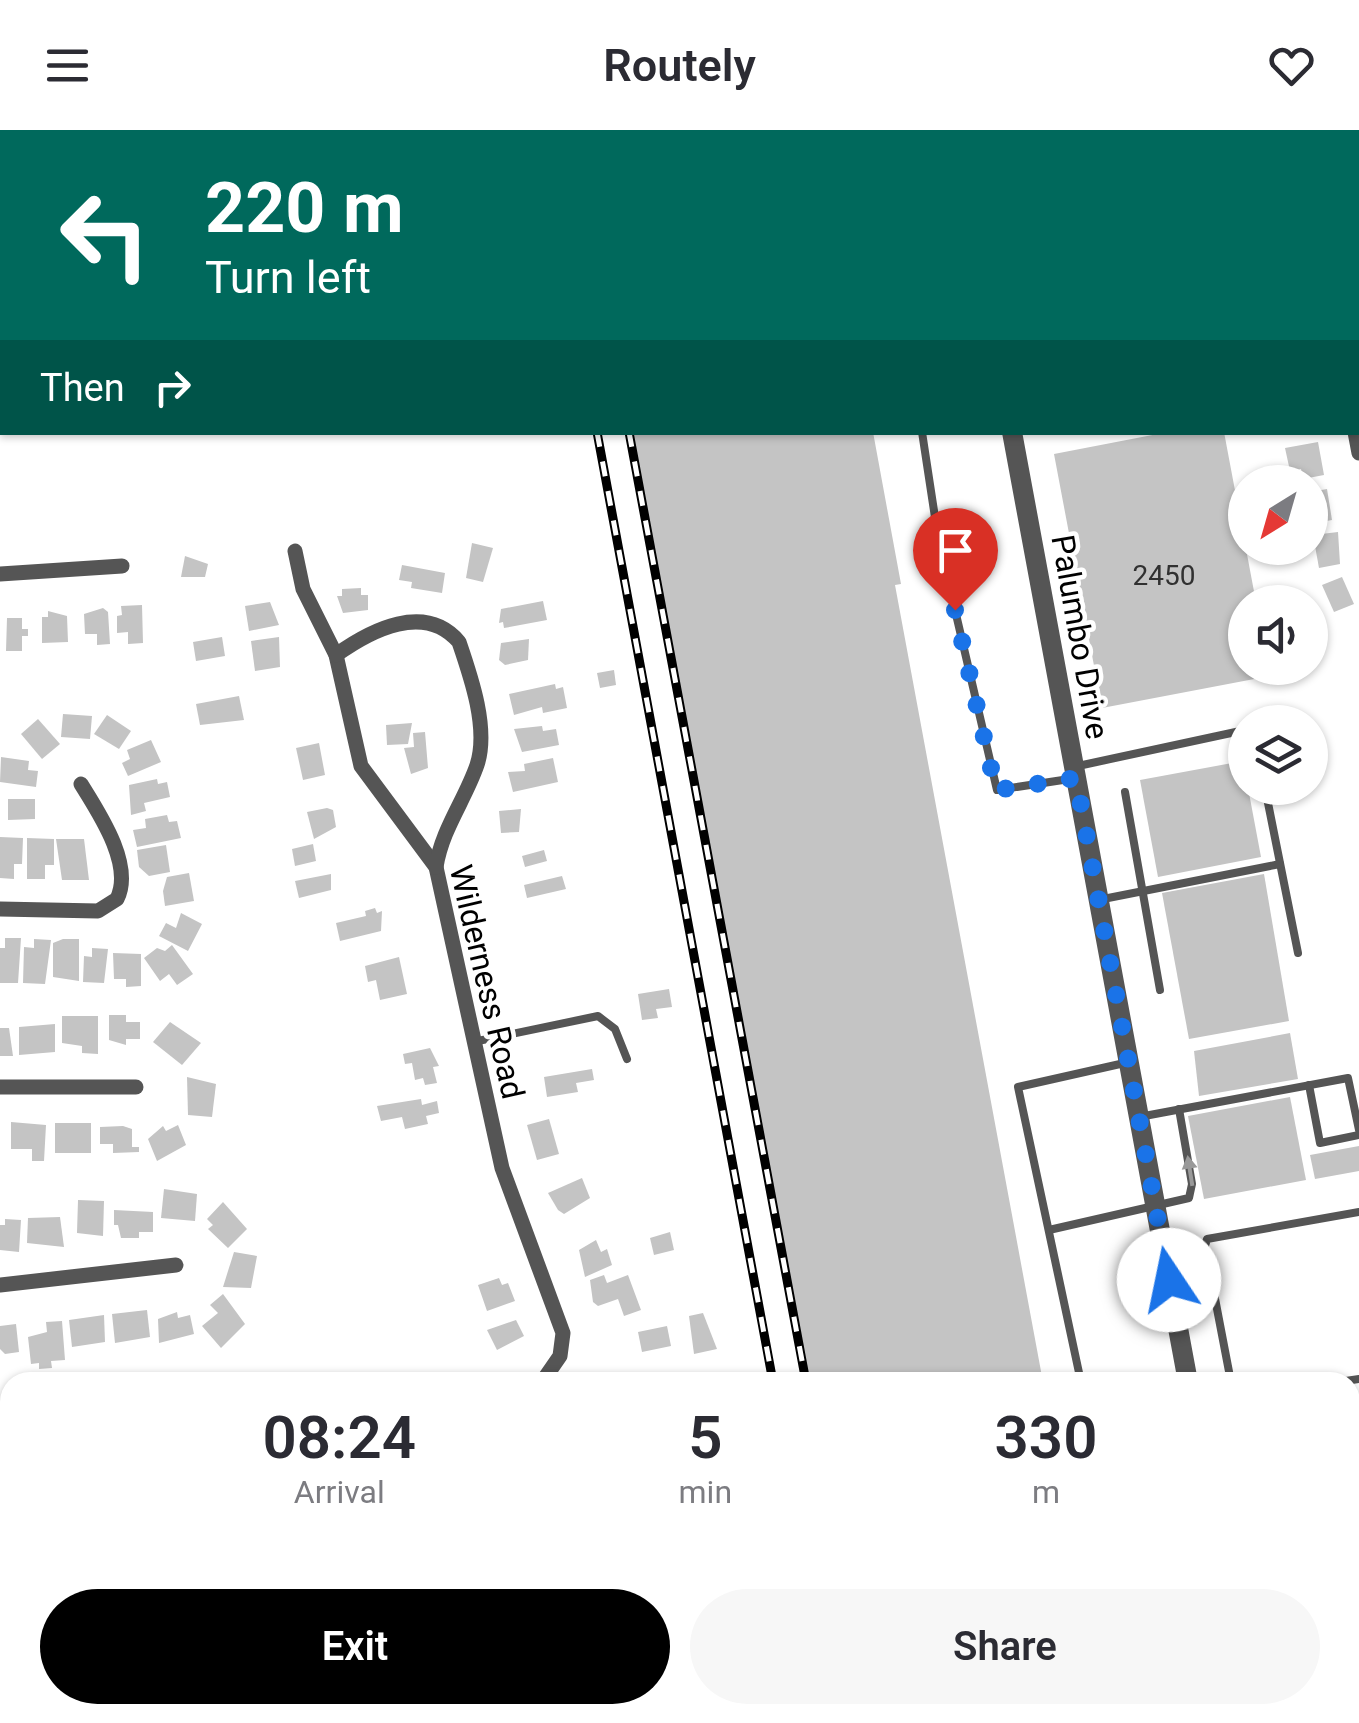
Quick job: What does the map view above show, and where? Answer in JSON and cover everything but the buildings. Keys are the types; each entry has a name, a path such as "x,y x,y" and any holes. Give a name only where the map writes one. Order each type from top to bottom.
{"street":[{"name":"Palumbo Drive","path":"1013,435 1186,1372"},
{"name":"Wilderness Road","path":"295,551 303,589 336,654 361,766 436,866 502,1168 562,1333 560,1356 549,1372"},
{"path":"0,574 122,566"},
{"path":"336,654 382,628 404,622 436,626 459,642 480,745 478,764 445,830 436,866"},
{"path":"0,909 98,911 116,900 120,876 107,828 81,784"},
{"path":"0,1087 136,1087"},
{"path":"0,1286 176,1265"}],"lane":[{"path":"922,435 938,537 996,790 1228,734"},
{"path":"1124,792 1160,990"},
{"path":"1268,805 1298,953"},
{"path":"1098,900 1280,864"},
{"path":"474,1042 598,1016 615,1029 626,1059"},
{"path":"1080,1372 1018,1087 1128,1062"},
{"path":"1139,1117 1179,1109 1308,1085 1348,1078 1359,1133 1320,1144 1308,1085"},
{"path":"1050,1230 1180,1203 1192,1193 1179,1109"},
{"path":"1229,1372 1204,1249 1207,1240 1359,1212"},
{"path":"1172,1295 1213,1288"}],"railway":[{"path":"598,435 771,1372"},
{"path":"630,435 804,1372"}],"route":[{"path":"955,610 996,790 1076,778 1169,1280"}]}
